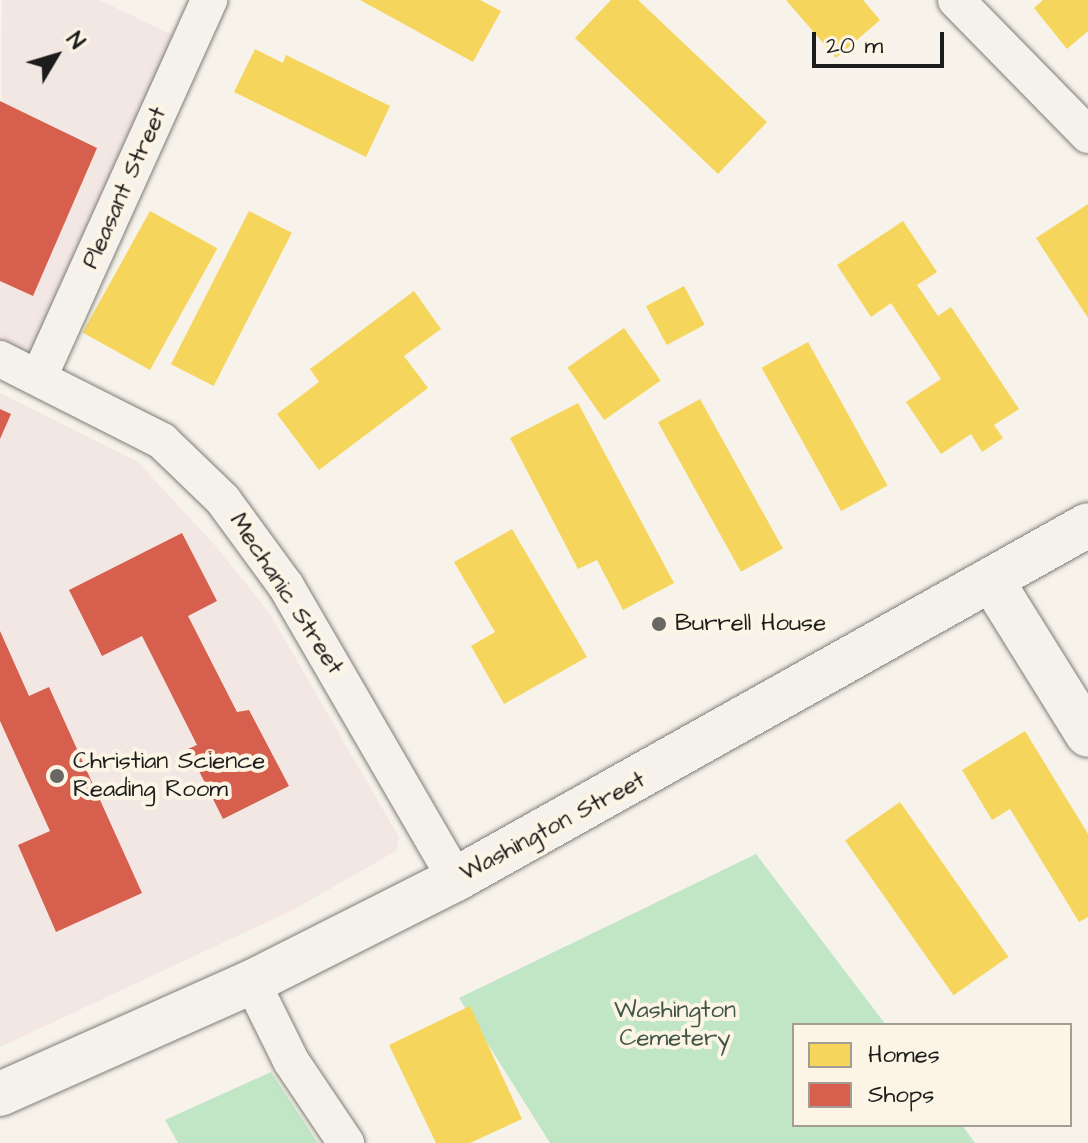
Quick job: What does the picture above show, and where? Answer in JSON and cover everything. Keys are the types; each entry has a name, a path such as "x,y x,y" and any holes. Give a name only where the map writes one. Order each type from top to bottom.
{"main road":[{"name":"Washington Street","path":"0,1094 252,982 456,879 1088,525"},
{"path":"992,581 1088,735"}],"street":[{"name":"Pleasant Street","path":"39,377 209,0"},
{"path":"956,0 1088,135"},
{"name":"Mechanic Street","path":"0,359 162,441 223,500 286,586 456,879"},
{"path":"252,982 291,1061 346,1143"}],"shaded area":[{"path":"2,0 99,0 179,38 39,359 0,340"},
{"path":"0,393 138,462 220,551 270,614 399,837 396,851 293,910 0,1047"}],"green space":[{"name":"Washington Cemetery","path":"756,854 884,1023 792,1023 792,1127 963,1127 975,1143 550,1143 459,998"},
{"path":"271,1072 318,1143 178,1143 165,1120"}],"building: Homes":[{"path":"360,0 480,0 501,11 473,62"},
{"path":"611,0 638,0 767,122 718,174 575,38"},
{"path":"786,0 863,0 880,20 836,58"},
{"path":"1043,0 1088,0 1088,31 1067,49 1034,8"},
{"path":"255,49 283,63 286,55 390,106 366,157 234,92"},
{"path":"1088,204 1088,318 1036,238"},
{"path":"150,211 217,248 150,370 83,333"},
{"path":"249,211 292,233 214,386 171,364"},
{"path":"903,221 937,272 917,285 938,316 951,307 1019,409 994,425 1003,438 982,452 971,434 941,454 906,402 941,379 891,303 871,317 837,265"},
{"path":"684,286 705,325 667,345 646,306"},
{"path":"414,291 441,329 404,356 428,388 319,470 277,414 319,382 310,369"},
{"path":"624,328 661,380 604,420 567,368"},
{"path":"808,342 888,485 841,511 762,368"},
{"path":"700,399 783,549 741,572 658,422"},
{"path":"578,403 674,583 623,610 597,560 578,569 510,438"},
{"path":"512,529 587,657 504,704 471,646 495,632 454,562"},
{"path":"1025,731 1088,834 1088,917 1079,922 1010,809 992,820 962,770"},
{"path":"900,802 1008,957 954,995 845,840"},
{"path":"470,1006 522,1119 470,1143 436,1143 389,1045"}],"building: Shops":[{"path":"0,101 97,148 33,296 0,281"},
{"path":"0,409 11,414 0,439"},
{"path":"182,533 217,601 188,616 237,712 249,710 289,786 223,819 188,749 197,745 142,636 102,656 69,590"},
{"name":"Christian Science Reading Room","path":"0,631 29,696 49,687 142,893 56,932 18,845 50,831 0,721"}],"place":[{"name":"Burrell House","path":"659,624"},
{"name":"Christian Science Reading Room","path":"57,776"}]}
